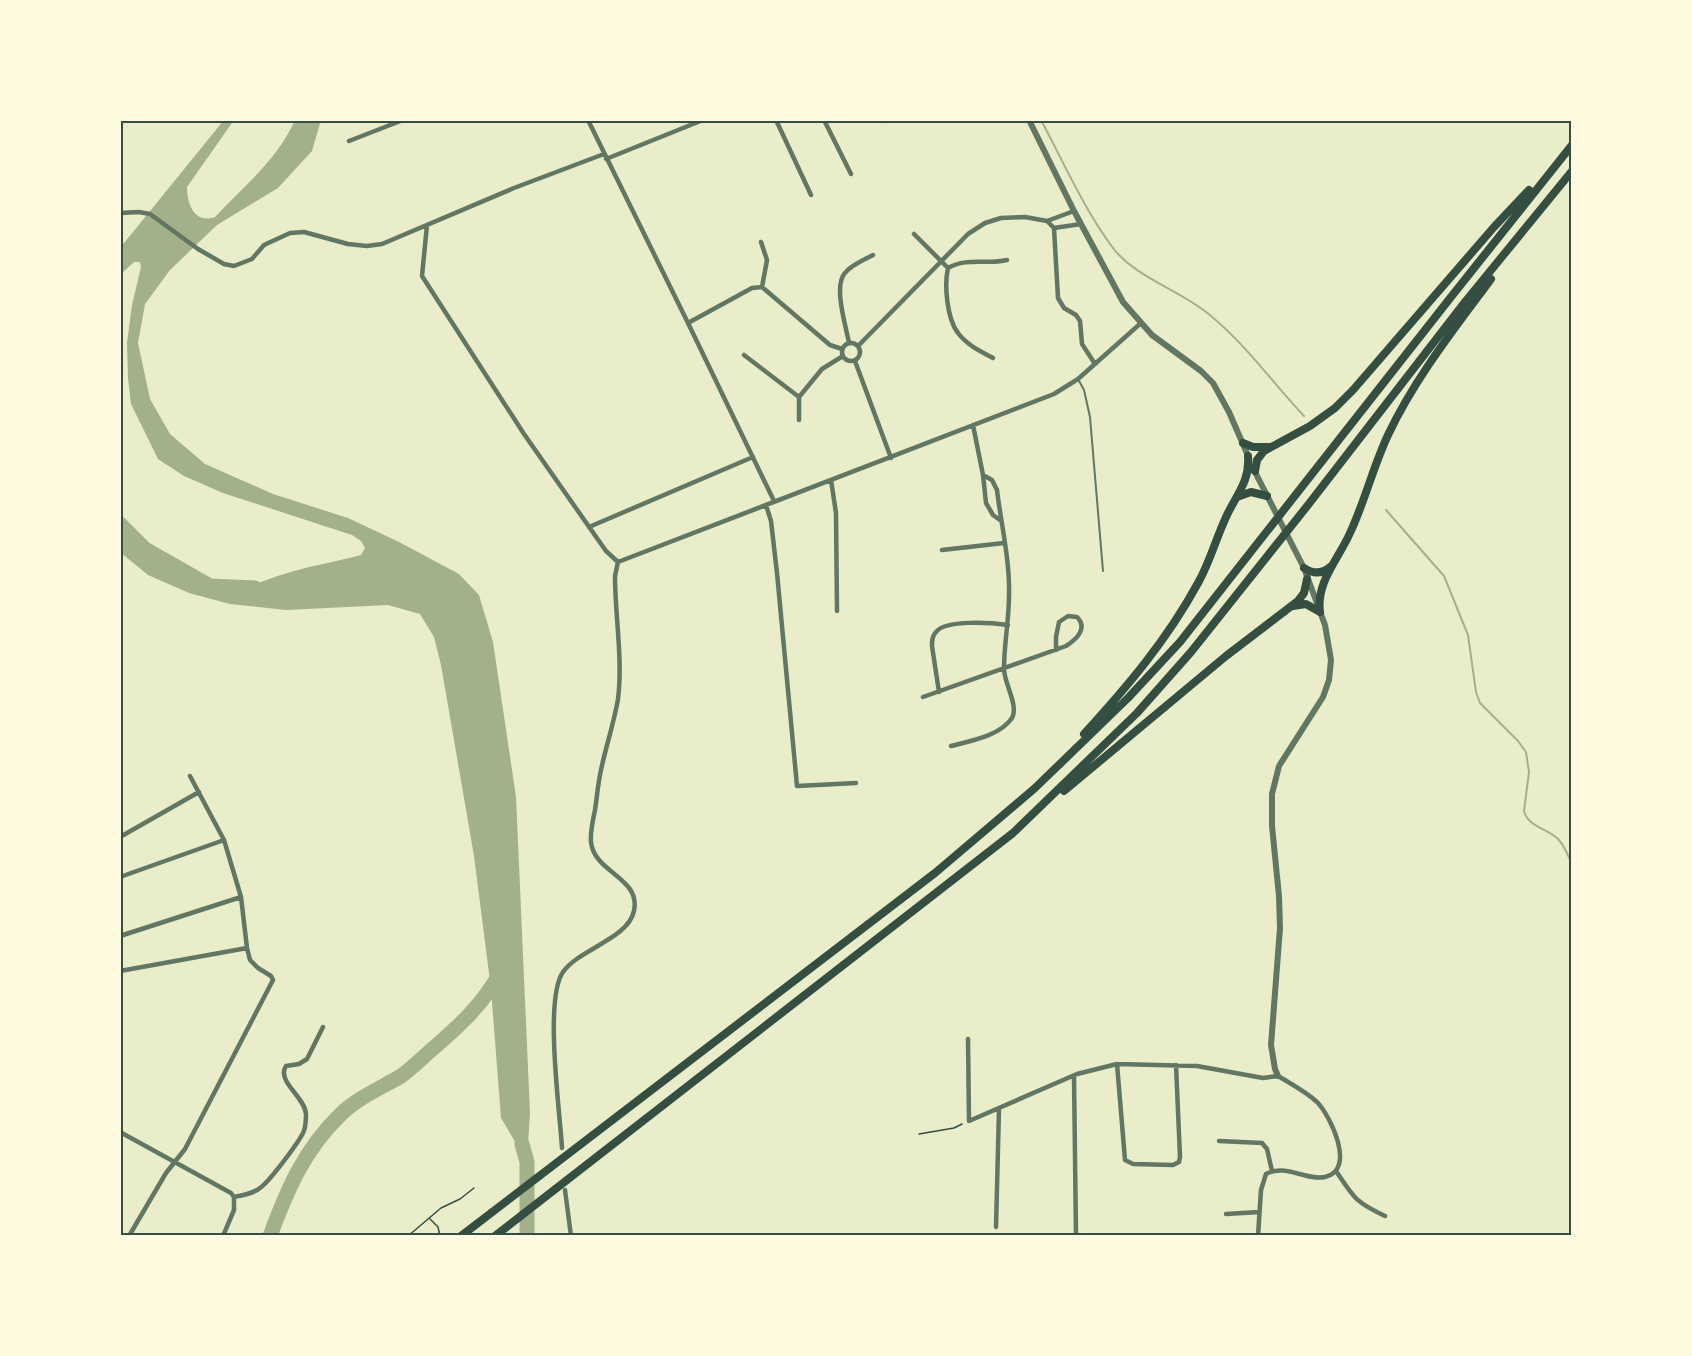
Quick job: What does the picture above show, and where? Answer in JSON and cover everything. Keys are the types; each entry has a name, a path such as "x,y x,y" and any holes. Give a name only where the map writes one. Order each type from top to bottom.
{"highway":[{"path":"1243,443 1253,447 1269,447 1290,438 1335,408 1494,227 1572,145"},
{"path":"461,1236 935,873 1035,788 1153,673 1296,496 1450,297 1572,145"},
{"path":"1013,833 1162,686 1267,558 1465,302 1572,171"},
{"path":"1289,607 1306,604 1320,612 1320,589 1351,532 1387,438 1422,373 1537,215"},
{"path":"1255,471 1257,460 1269,447"},
{"path":"1035,788 1133,680 1159,647 1199,582 1228,514 1242,490 1248,474 1248,456"},
{"path":"1237,498 1251,492 1267,495"},
{"path":"1304,568 1314,573 1324,571 1340,555"},
{"path":"495,1236 1013,833 1289,607 1304,593 1307,579"}],"street":[{"path":"349,141 403,120"},
{"path":"588,120 774,501"},
{"path":"120,213 150,214 198,249 224,264 234,266 252,259 264,245 290,233 304,232 348,244 367,246 382,244 514,188 703,120"},
{"path":"776,120 811,195"},
{"path":"824,120 851,174"},
{"path":"1029,120 1123,302 1152,334 1201,371 1213,383 1224,402 1255,471 1304,568 1320,612 1330,650 1330,669 1323,697 1279,766 1272,794 1272,826 1280,928 1271,1045 1278,1076 1306,1093 1319,1104 1327,1115 1340,1147 1340,1159 1336,1171 1325,1177 1281,1170 1272,1170 1266,1174 1263,1180 1258,1236"},
{"path":"858,346 968,234 985,223 1013,217 1047,221 1074,211"},
{"path":"1047,221 1054,228 1058,298 1064,308 1076,315 1080,321 1082,344 1095,364"},
{"path":"1054,228 1081,224"},
{"path":"427,225 422,276 524,434 606,551 618,562"},
{"path":"914,234 948,268"},
{"path":"761,242 766,260 762,287"},
{"path":"849,343 840,292 841,281 845,272 873,255"},
{"path":"993,358 973,347 956,332 947,302 945,278 948,268 957,262 1007,260"},
{"path":"688,323 752,288 762,287 830,345 842,349"},
{"path":"618,562 1054,394 1078,379 1141,323"},
{"path":"842,349 849,343"},
{"path":"842,349 846,360 855,361 860,357 861,351 858,346 849,343"},
{"path":"744,355 799,397"},
{"path":"799,420 799,397 822,369 843,356"},
{"path":"855,361 891,458"},
{"path":"973,425 986,503 993,515 1000,520"},
{"path":"589,527 753,457"},
{"path":"951,746 987,737 1012,717 1013,704 1004,669 1010,592 996,484 983,475"},
{"path":"831,480 836,513 837,610"},
{"path":"766,505 771,521 777,573 797,786 856,783"},
{"path":"942,550 1004,543"},
{"path":"562,1148 553,1016 556,987 561,974 570,964 626,925 635,903 630,886 600,863 593,853 591,840 601,772 618,698 615,576 618,562"},
{"path":"923,698 1004,669 1056,650 1066,646 1077,638 1082,627 1077,617 1068,616 1059,622 1056,650"},
{"path":"939,692 932,646 932,639 937,629 944,626 975,623 1008,625"},
{"path":"129,1236 166,1173 185,1149 273,980 271,976 252,964 247,948 241,897 224,840 190,776"},
{"path":"120,837 199,792"},
{"path":"120,877 224,840"},
{"path":"120,936 241,897"},
{"path":"120,971 247,948"},
{"path":"234,1197 247,1195 262,1187 302,1136 306,1120 304,1105 284,1078 283,1071 286,1066 299,1064 307,1059 323,1027"},
{"path":"968,1039 969,1121 1074,1076 1117,1064 1197,1066 1263,1078 1278,1076"},
{"path":"1117,1064 1125,1160 1133,1164 1173,1166 1179,1162 1180,1157 1176,1065"},
{"path":"1074,1076 1076,1236"},
{"path":"996,1227 999,1108"},
{"path":"120,1132 231,1193 234,1197 234,1210 223,1236"},
{"path":"1219,1141 1262,1143 1267,1149 1272,1170"},
{"path":"1336,1171 1360,1204 1385,1216"},
{"path":"565,1190 571,1236"},
{"path":"1226,1214 1259,1212"}],"lane":[{"path":"1078,379 1084,390 1090,417 1103,571"}],"path":[{"path":"919,1134 954,1128 969,1121"},
{"path":"408,1236 441,1208 460,1199 474,1188"},
{"path":"429,1218 438,1227 440,1236"}],"shaded area":[{"path":"224,120 234,120 187,187 191,206 202,218 215,217 260,172 288,134 295,120 321,120 312,151 278,188 217,225 170,270 145,304 138,343 150,399 170,434 205,464 273,494 348,518 399,542 459,574 479,595 493,642 516,797 530,1113 527,1162 501,1118 491,989 474,856 441,665 434,637 420,614 388,605 286,610 230,604 189,593 148,575 120,552 120,518 155,552 181,572 210,586 233,589 293,571 361,555 365,548 361,541 352,535 223,493 184,476 158,459 131,404 127,343 132,305 141,267 140,262 134,262 120,275 120,248"}],"waterway":[{"path":"1041,120 1084,202 1113,248 1134,268 1199,307 1224,327 1304,416"},
{"path":"1386,510 1444,576 1468,635 1476,692 1480,703 1526,752 1529,772 1524,811 1526,816 1529,821 1558,839 1572,865"},
{"path":"120,524 145,549 210,586 255,588"},
{"path":"270,1236 298,1171 327,1128 354,1103 405,1073 450,1034 487,994 501,971"},
{"path":"522,1144 527,1162 527,1236"}]}
